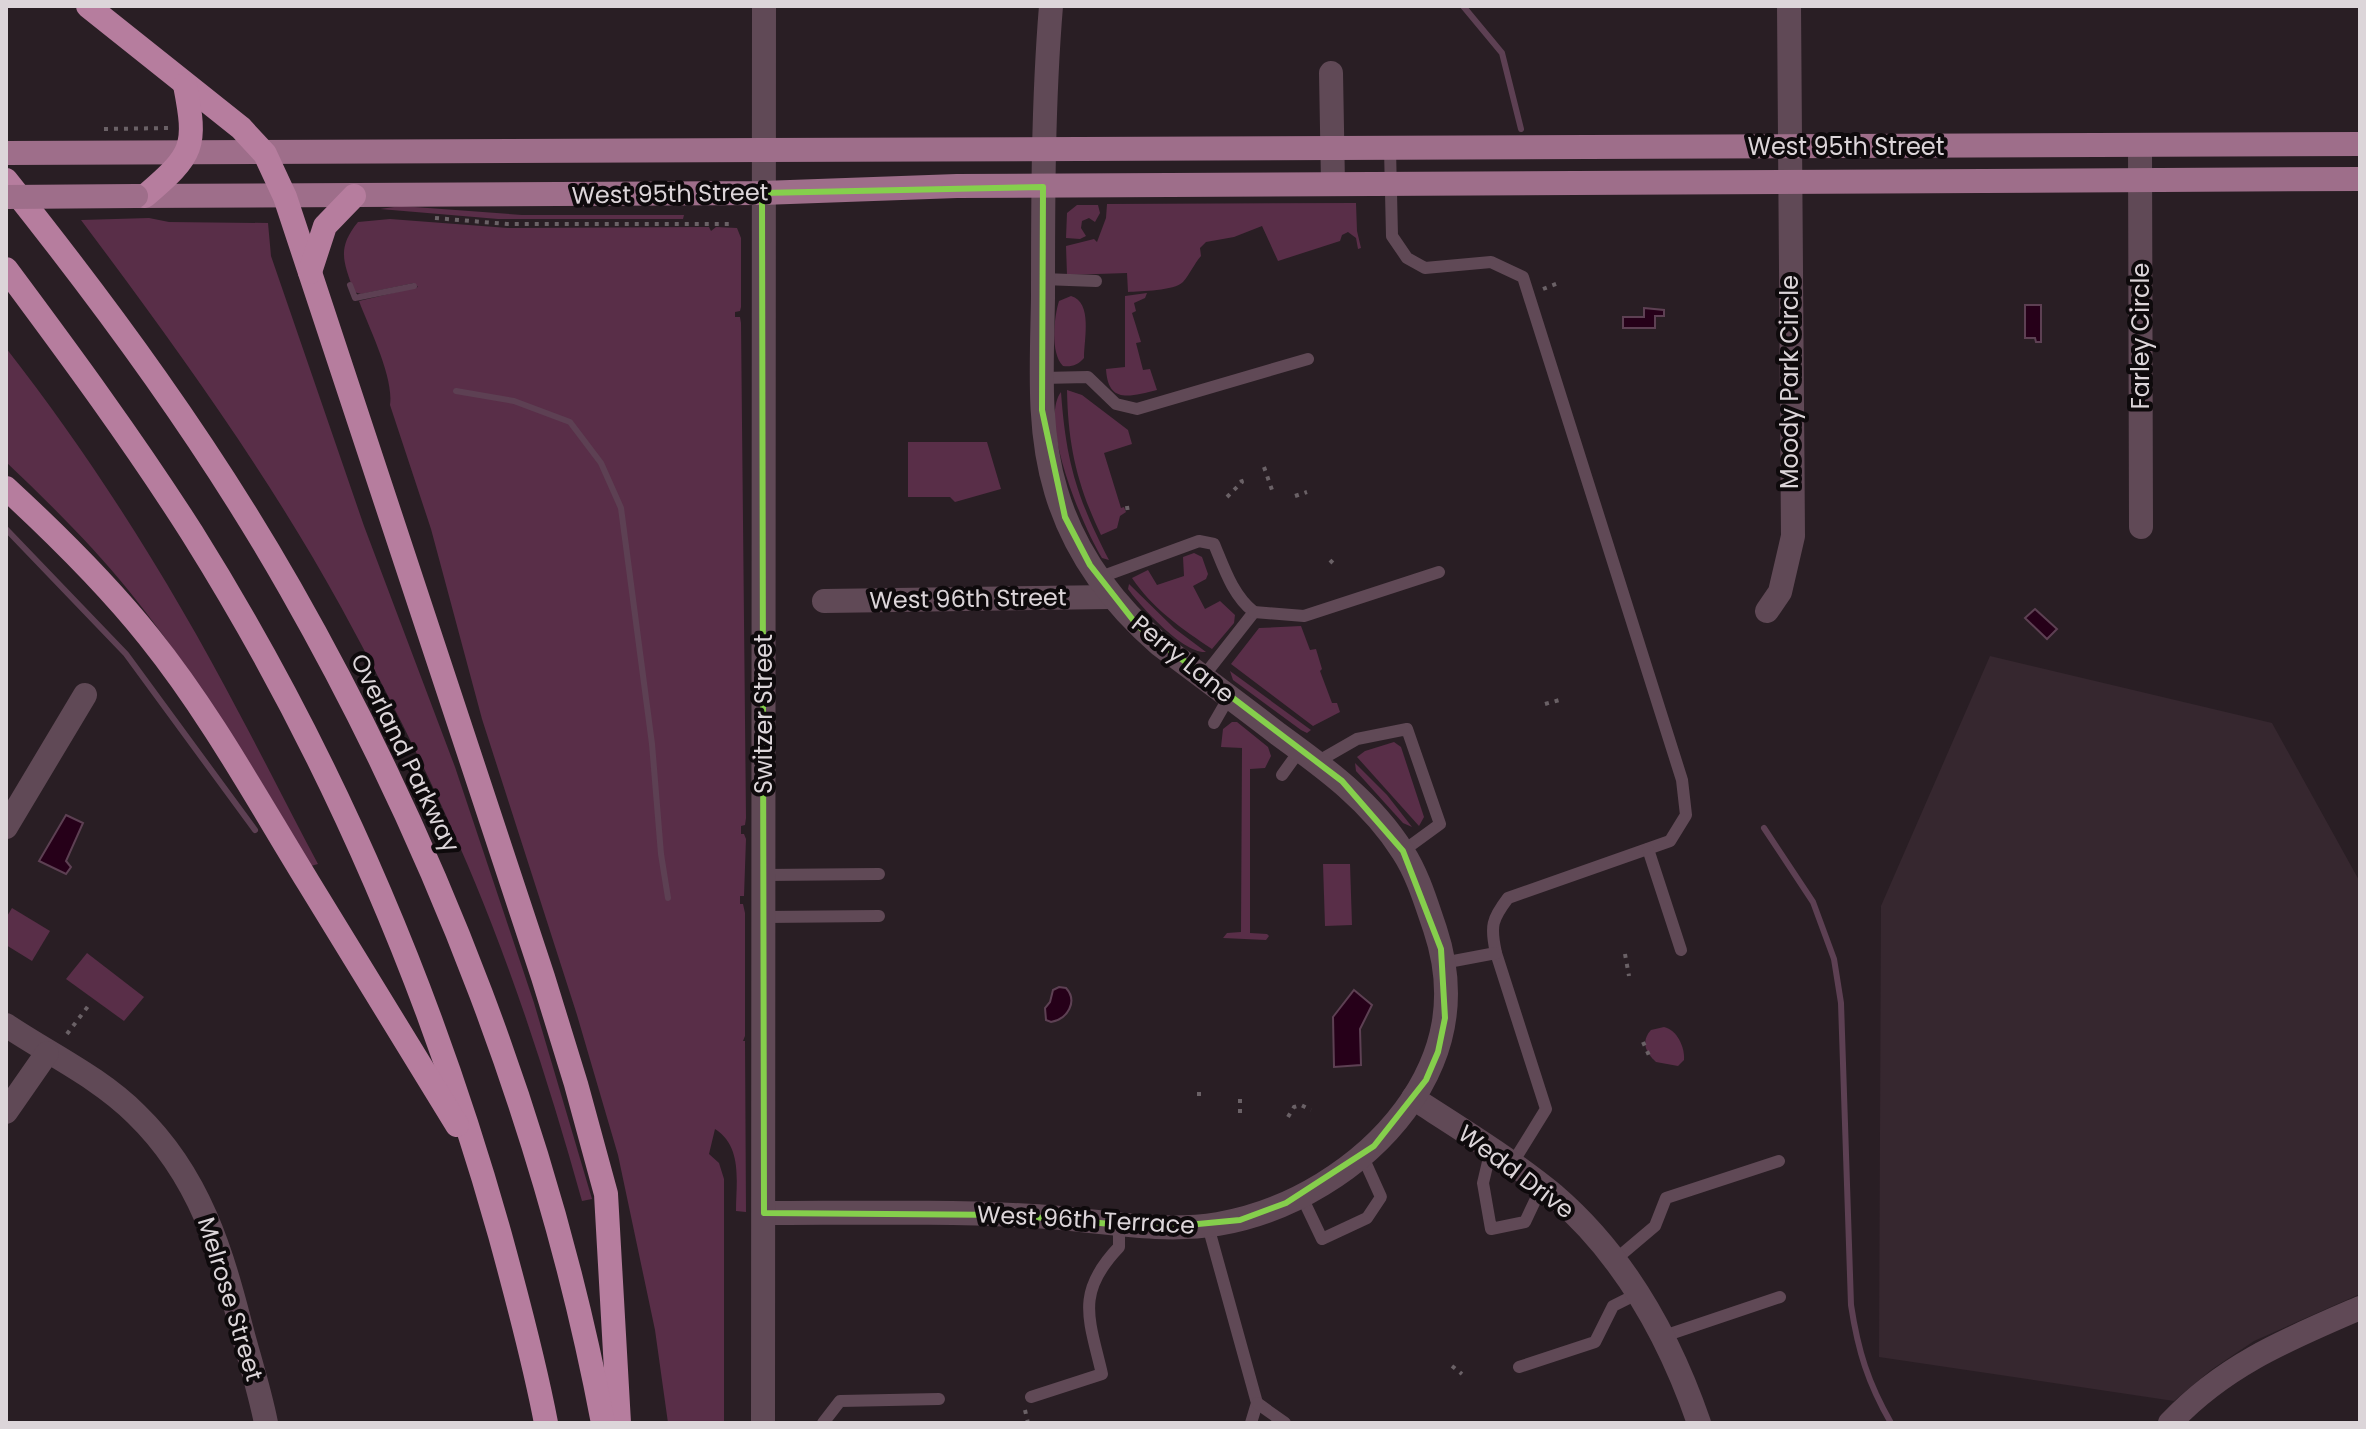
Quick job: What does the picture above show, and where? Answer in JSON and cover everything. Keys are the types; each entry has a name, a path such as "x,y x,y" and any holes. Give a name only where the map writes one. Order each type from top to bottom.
{"highway":[{"path":"88,6 241,128 265,154 285,197 543,977 606,1194 619,1423"},
{"path":"141,196 170,174 187,152 193,128 185,85"},
{"name":"Overland Parkway","path":"6,180 106,310 225,481 290,587 397,791 471,970 513,1087 570,1273 603,1423"},
{"path":"310,272 325,226 354,196"},
{"path":"6,269 63,345 191,532 294,713 371,872 431,1018 479,1161 518,1300 546,1423"},
{"path":"6,488 64,541 106,587 149,637 194,699 234,759 479,1161"}],"main road":[{"name":"West 95th Street","path":"6,153 98,141 187,152 265,154 2360,144"},
{"path":"1596,149 1597,183"},
{"name":"West 95th Street","path":"6,197 762,193 957,186 2360,179"}],"street":[{"name":"Switzer Street","path":"763,1423 764,6"},
{"name":"Perry Lane","path":"1051,6 1043,187 1042,378 1045,437 1056,492 1065,517 1105,587 1137,625 1342,781 1375,814 1403,851 1422,892 1443,963 1445,1018 1438,1052 1426,1080 1413,1098"},
{"name":"Moody Park Circle","path":"1767,611 1780,592 1793,536 1789,6"},
{"path":"1331,73 1333,184"},
{"name":"Farley Circle","path":"2140,145 2141,527"},
{"name":"West 96th Street","path":"824,601 1105,587"},
{"path":"6,827 85,695"},
{"name":"Melrose Street","path":"6,1025 91,1078 136,1114 166,1147 193,1187 214,1232 266,1423"},
{"path":"6,1112 47,1053"},
{"name":"West 96th Terrace","path":"764,1213 1010,1215 1156,1228 1208,1226 1263,1213 1334,1176 1374,1146 1413,1098"},
{"name":"Wedd Drive","path":"1413,1098 1542,1186 1586,1226 1616,1259 1664,1336 1699,1423"},
{"path":"2170,1423 2224,1375 2267,1349 2360,1308"}],"lane":[{"path":"1390,149 1392,236 1407,258 1425,268 1491,262 1523,277 1682,780 1686,815 1670,841 1508,898 1495,915 1491,932 1496,953 1546,1109 1512,1164"},
{"path":"1043,279 1096,281"},
{"path":"1042,378 1088,377 1116,404 1137,409 1308,359"},
{"path":"1105,587 1199,541 1214,544 1229,579 1245,606 1254,612 1304,616 1439,572"},
{"path":"1203,677 1254,612"},
{"path":"1214,723 1229,697"},
{"path":"1282,775 1308,756 1357,739 1407,729 1440,824 1403,851"},
{"path":"1648,849 1681,950"},
{"path":"764,875 879,874"},
{"path":"764,917 879,916"},
{"path":"1443,963 1496,953"},
{"path":"1491,1149 1483,1183 1491,1229 1525,1222 1542,1186"},
{"path":"1301,1195 1322,1239 1367,1218 1381,1197 1362,1155"},
{"path":"1616,1259 1655,1226 1666,1198 1779,1161"},
{"path":"1031,1397 1102,1374 1087,1308 1100,1267 1119,1247 1119,1223"},
{"path":"1208,1226 1257,1403 1251,1423"},
{"path":"1519,1367 1595,1342 1613,1306 1639,1293"},
{"path":"1664,1336 1780,1297"},
{"path":"823,1423 840,1401 939,1399"},
{"path":"1257,1403 1285,1423"}],"path":[{"path":"98,141 174,128"},
{"path":"423,217 507,224 732,224"},
{"path":"1541,290 1561,282"},
{"path":"1264,467 1272,490"},
{"path":"1227,497 1242,482 1239,474"},
{"path":"1295,496 1307,492"},
{"path":"1545,704 1563,699"},
{"path":"1625,954 1629,976"},
{"path":"67,1034 89,1005"},
{"path":"1643,1042 1651,1060"},
{"path":"1240,1099 1240,1116"},
{"path":"1288,1117 1294,1107 1301,1105 1311,1110"},
{"path":"1452,1366 1462,1374"}],"highlighted area":[{"path":"1043,187 1042,410 1065,517 1090,565 1137,625 1342,781 1403,851 1441,949 1445,1018 1438,1052 1426,1080 1374,1146 1286,1203 1240,1220 1156,1228 1010,1215 764,1213 762,193"}],"shaded area":[{"path":"1356,203 1361,248 1358,249 1356,238 1348,232 1342,235 1340,241 1278,261 1262,226 1234,237 1206,242 1200,248 1201,256 1183,282 1172,287 1128,292 1127,273 1067,275 1066,246 1094,239 1097,242 1106,218 1107,204"},
{"path":"1077,205 1098,205 1100,213 1095,222 1089,218 1082,221 1081,228 1086,236 1066,238 1067,213"},
{"path":"401,206 522,215 684,215 683,219 498,219 380,209"},
{"path":"149,218 169,222 268,223 271,256 364,526 455,767 534,1003 592,1199 582,1201 529,1027 476,884 441,804 382,685 312,556 250,457 81,220"},
{"path":"390,219 508,228 709,227 711,231 716,227 737,228 741,238 741,307 740,311 735,312 735,317 740,317 741,323 746,818 741,834 746,839 744,896 740,896 740,904 743,904 745,913 743,1041 746,1212 736,1211 734,1155 730,1145 715,1129 709,1154 719,1163 724,1179 724,1423 668,1423 655,1330 618,1155 577,1015 482,719 431,529 390,405 385,367 359,301 418,287 414,283 361,294 354,292 347,272 344,248 358,222"},
{"path":"1147,293 1145,298 1134,303 1136,311 1132,313 1141,342 1136,343 1143,370 1150,369 1157,390 1122,395 1111,388 1106,369 1125,367 1125,296"},
{"path":"1071,296 1078,300 1085,314 1084,358 1075,365 1063,366 1056,353 1055,325 1059,301"},
{"path":"2025,305 2041,305 2041,342 2036,342 2035,338 2025,338"},
{"path":"1644,308 1664,310 1664,316 1655,316 1655,328 1623,328 1623,317 1644,317"},
{"path":"6,348 71,435 159,571 213,665 318,864 311,866 225,725 154,624 85,540 6,462"},
{"path":"1067,390 1082,395 1128,430 1132,444 1104,453 1121,508 1124,507 1126,512 1120,516 1117,528 1101,535 1075,464"},
{"path":"1061,392 1066,439 1075,479 1109,560 1102,558 1094,544 1066,475 1055,427 1055,407"},
{"path":"908,442 987,442 1001,489 955,502 950,497 908,497"},
{"path":"1194,553 1202,557 1208,574 1206,579 1193,586 1205,609 1220,601 1235,615 1234,623 1212,649 1158,608 1132,578 1148,570 1157,585 1184,576 1183,557"},
{"path":"1129,584 1174,628 1206,652 1197,651 1175,638 1134,597 1128,589"},
{"path":"2035,609 2057,629 2047,639 2025,618"},
{"path":"1301,626 1310,650 1316,649 1320,671 1332,703 1337,703 1340,712 1313,726 1231,664 1259,628"},
{"path":"1990,656 2272,723 2360,882 2360,1294 2254,1341 2211,1370 2174,1401 1879,1357 1881,906"},
{"path":"1230,671 1311,730 1307,733 1301,730 1233,680"},
{"path":"1237,722 1268,747 1271,756 1265,768 1250,769 1250,933 1267,934 1266,940 1223,938 1227,933 1241,932 1242,748 1221,747 1223,729"},
{"path":"1394,742 1401,747 1424,817 1419,826 1357,757 1365,751"},
{"path":"1355,763 1387,795 1412,827 1403,823 1356,771"},
{"path":"66,815 83,823 66,861 71,867 66,874 39,861"},
{"path":"1323,864 1350,864 1352,925 1325,926"},
{"path":"12,908 50,931 32,961 6,945 6,918"},
{"path":"87,953 144,997 124,1021 66,979"},
{"path":"1066,988 1071,1004 1062,1017 1051,1022 1046,1020 1045,1008 1053,990"},
{"path":"1354,990 1372,1005 1360,1029 1361,1065 1334,1067 1333,1017"},
{"path":"1664,1027 1676,1035 1682,1045 1684,1060 1678,1066 1656,1062 1647,1050 1645,1042 1648,1034 1651,1030"}],"waterway":[{"path":"1463,6 1502,53 1521,129"},
{"path":"350,285 355,298 414,286"},
{"path":"456,391 514,401 570,422 601,463 621,508 652,744 661,854 668,898"},
{"path":"6,529 126,654 255,830"},
{"path":"1764,828 1813,902 1834,959 1841,1003 1851,1305 1865,1366 1891,1423"}]}
